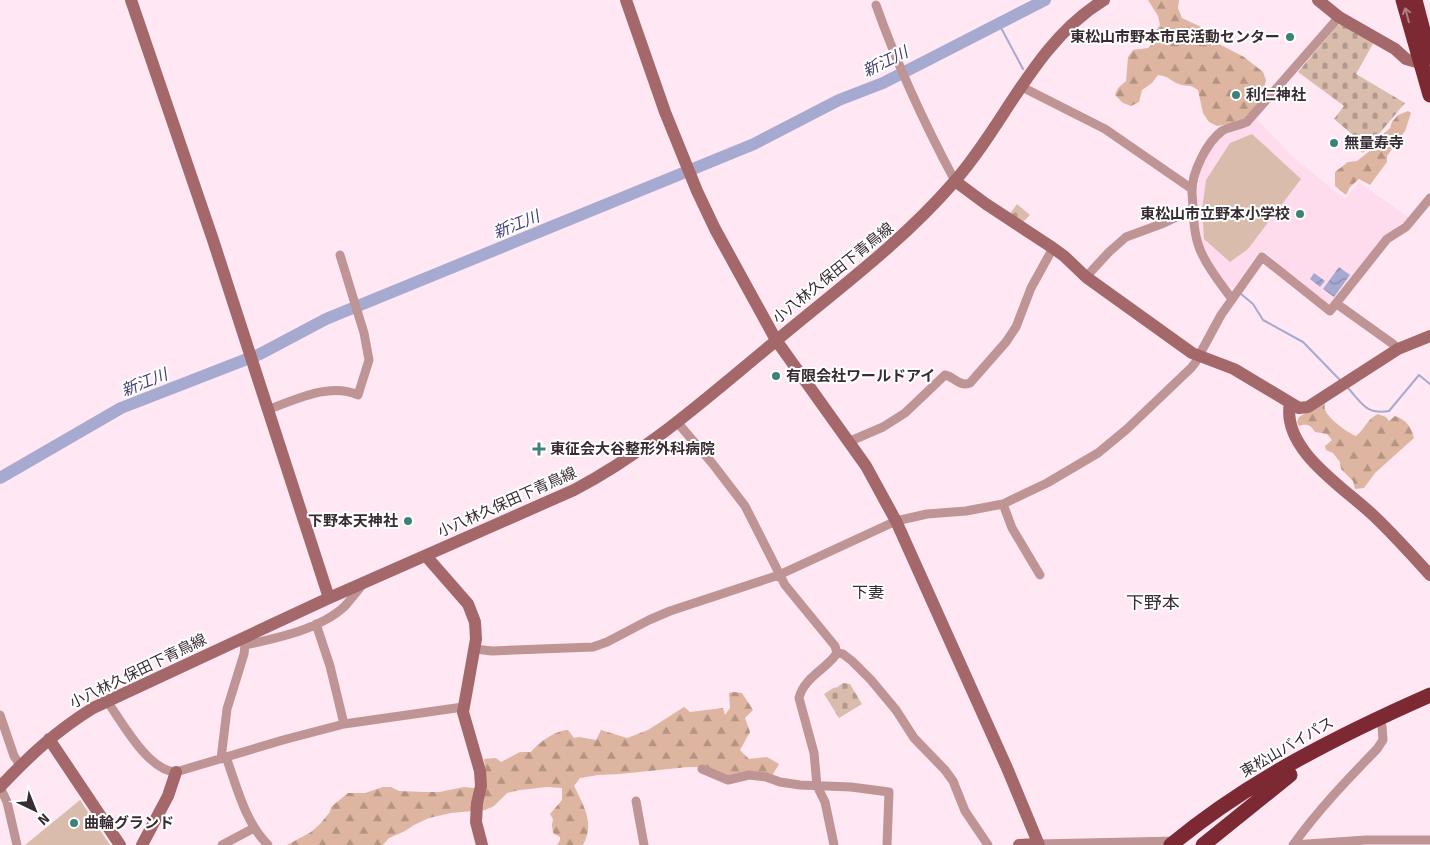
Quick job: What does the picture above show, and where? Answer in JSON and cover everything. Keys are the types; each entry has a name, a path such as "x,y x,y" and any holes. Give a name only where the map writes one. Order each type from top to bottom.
{"highway":[{"path":"1403,0 1427,63"},
{"path":"1414,0 1427,63 1430,95"},
{"name":"東松山バイパス","path":"1178,844 1242,793 1287,766 1351,731 1430,695"},
{"name":"東松山バイパス","path":"1178,844 1313,761 1382,726 1430,705"},
{"path":"1203,845 1290,775"}],"street":[{"path":"131,0 258,378 329,598"},
{"path":"626,0 665,112 696,191 776,340 875,482 896,521 1007,768 1038,844"},
{"name":"小八林久保田下青鳥線","path":"2,782 49,739 79,717 107,701 244,642 329,598 567,494 599,477 636,453 677,422 906,233 956,181 981,148 1034,67 1065,30 1082,15 1104,0"},
{"path":"1318,0 1339,17 1395,48 1406,58 1427,63"},
{"path":"876,5 909,90 956,181 986,204 1064,256 1086,277 1115,299 1199,356 1234,369 1299,408 1308,407 1398,349 1430,336"},
{"path":"1232,299 1212,273 1201,253 1194,226 1192,189 1198,165 1211,142 1224,129 1235,128 1247,122 1339,17"},
{"path":"1022,87 1104,129 1192,189"},
{"path":"475,649 492,651 593,647 663,614 779,575 896,521 926,514 966,511 1003,504 1046,483 1098,453 1127,429 1191,368 1221,314 1262,257 1330,311 1387,238 1406,227 1430,198"},
{"path":"1086,277 1126,237 1164,223 1193,209"},
{"path":"848,442 883,427 905,413 945,375 958,382 970,383 1006,342 1016,327 1031,288 1053,248"},
{"path":"267,410 317,392 332,390 352,392 358,395 369,360 363,332 340,255"},
{"path":"1337,304 1398,349"},
{"path":"1290,403 1290,423 1310,460 1373,515 1397,538 1430,575"},
{"path":"677,422 745,506 779,575 835,646 837,653 833,660 811,678 802,690 799,698 812,747 817,786 825,802 834,845"},
{"path":"1003,504 1012,528 1040,575"},
{"path":"426,556 468,604 477,630 463,712 480,771 481,786 477,803 476,822 482,845"},
{"path":"268,845 261,839 254,828 223,758 227,709 244,654 244,642 277,638 316,624 344,607 364,583"},
{"path":"316,624 330,666 344,724"},
{"path":"837,653 843,654 852,661 870,680 896,710 914,738 945,770 953,781 965,811 988,845"},
{"path":"107,701 153,762 171,772 344,724 464,707"},
{"path":"0,715 14,756 20,765"},
{"path":"1293,845 1329,799 1377,749 1383,740 1382,726"},
{"path":"49,739 120,845"},
{"path":"702,769 728,780 749,775 766,777 780,782 851,787 888,792 887,845"},
{"path":"142,845 168,796 176,772"},
{"path":"2,782 17,845"},
{"path":"636,801 644,845"},
{"path":"222,845 254,828"},
{"path":"1293,845 1366,840 1427,842"},
{"path":"1019,845 1178,844"}],"shaded area":[{"name":"東松山市立野本小学校","path":"1257,119 1293,157 1345,199 1359,182 1409,218 1404,223 1400,223 1331,306 1326,306 1264,251 1254,259 1234,287 1227,286 1210,264 1202,244 1196,211 1201,165 1218,140 1232,131 1250,126"}],"green space":[{"path":"1148,0 1179,0 1178,8 1182,18 1199,26 1219,44 1244,57 1263,72 1266,80 1260,105 1253,114 1236,123 1217,126 1209,122 1203,113 1198,90 1158,75 1152,83 1142,90 1139,102 1131,106 1123,103 1115,95 1118,88 1126,81 1128,57 1133,50 1148,48 1155,41 1155,32 1160,25 1158,16"},
{"path":"1342,24 1374,42 1356,74 1405,103 1363,153 1357,148 1359,145 1351,139 1353,135 1334,119 1344,106 1298,72 1338,25"},
{"path":"1408,111 1411,113 1405,131 1387,156 1387,162 1370,185 1359,179 1350,187 1346,195 1335,186 1335,172 1348,162 1357,161 1376,146 1377,140 1390,128 1398,115"},
{"path":"1252,134 1301,179 1248,249 1230,262 1204,239 1202,210 1206,180 1230,143"},
{"path":"1017,204 1030,215 1022,223 1009,215"},
{"path":"1325,401 1326,412 1333,421 1353,435 1356,436 1378,414 1386,417 1389,421 1395,416 1402,419 1410,427 1414,438 1375,473 1364,488 1355,489 1353,481 1341,469 1340,462 1333,453 1326,450 1325,446 1332,440 1327,434 1315,432 1308,425 1299,426 1297,422 1299,417"},
{"path":"843,683 850,684 862,704 839,718 824,694"},
{"path":"729,693 742,693 753,710 745,718 750,732 740,750 749,759 767,757 779,764 772,776 727,776 701,767 688,767 580,778 574,786 587,815 588,830 583,845 557,845 560,837 553,833 553,819 550,814 562,800 562,788 547,787 507,793 494,806 485,810 451,813 429,818 389,838 383,845 287,845 311,832 330,812 331,807 348,793 365,793 383,787 391,787 399,791 424,792 439,792 464,787 484,789 486,772 484,759 496,758 501,762 520,752 531,752 558,732 568,730 574,738 596,740 601,730 627,738 648,730 684,707 690,712 723,708 725,715 730,708"},
{"name":"曲輪グランド","path":"80,800 110,845 25,845"}],"water":[{"path":"1339,267 1350,275 1334,297 1323,289"},
{"path":"1314,273 1325,281 1320,287 1310,279"}],"waterway":[{"name":"新江川","path":"0,478 121,408 260,354 326,319 754,144 839,100 883,83 1045,0"},
{"path":"999,24 1023,69"},
{"path":"1241,294 1253,304 1263,320 1303,342 1340,380"},
{"path":"1348,388 1365,407 1381,412 1389,411 1419,375 1430,384"}],"place":[{"name":"東松山市野本市民活動センター","path":"1290,37"},
{"name":"利仁神社","path":"1236,95"},
{"name":"無量寿寺","path":"1334,143"},
{"name":"東松山市立野本小学校","path":"1300,214"},
{"name":"有限会社ワールドアイ","path":"776,376"},
{"name":"東征会大谷整形外科病院","path":"539,449"},
{"name":"下野本天神社","path":"408,521"},
{"name":"曲輪グランド","path":"74,823"}],"district":[{"name":"下妻","path":"868,592"},
{"name":"下野本","path":"1153,603"}]}
